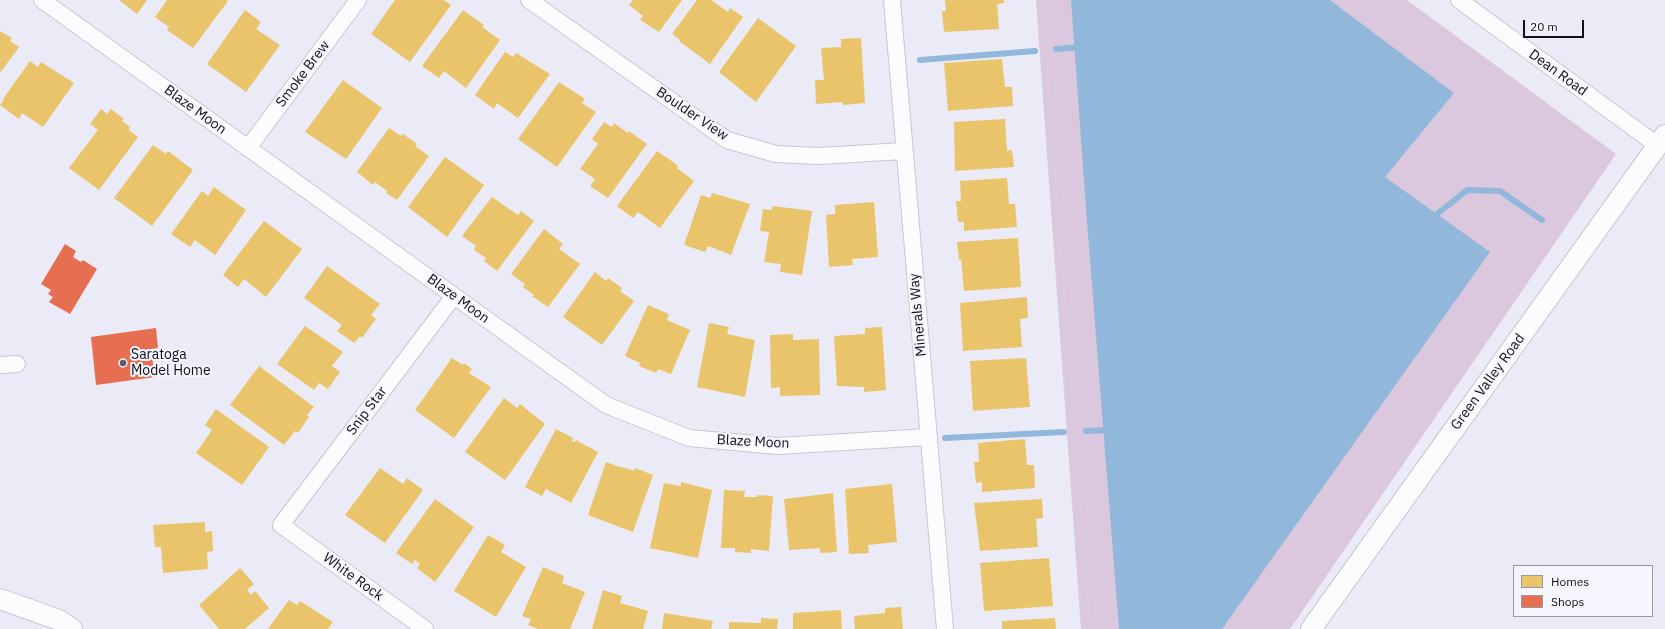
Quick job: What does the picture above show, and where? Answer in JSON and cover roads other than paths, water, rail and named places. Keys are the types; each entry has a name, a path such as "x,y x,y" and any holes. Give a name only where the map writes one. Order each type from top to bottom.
{"street":[{"name":"Blaze Moon","path":"42,0 606,405 689,438 778,446 928,437"},
{"name":"Smoke Brew","path":"248,148 358,0"},
{"name":"Boulder View","path":"529,0 727,140 776,154 819,156 904,151"},
{"name":"Minerals Way","path":"892,0 944,629"},
{"name":"Dean Road","path":"1460,0 1661,140"},
{"name":"Green Valley Road","path":"1311,629 1661,140"},
{"name":"Snip Star","path":"281,525 454,296"},
{"path":"0,365 18,364"},
{"name":"White Rock","path":"281,525 425,629"},
{"path":"0,599 59,620 72,629"}],"water":[{"path":"1071,0 1330,0 1454,93 1385,177 1490,252 1222,629 1119,629"}],"waterway":[{"path":"1056,49 1082,47"},
{"path":"920,60 1035,51"},
{"path":"1431,219 1467,190 1500,191 1542,220"},
{"path":"1086,431 1111,430"},
{"path":"945,438 1064,432"}],"place":[{"name":"Saratoga Model Home","path":"123,363"}]}
